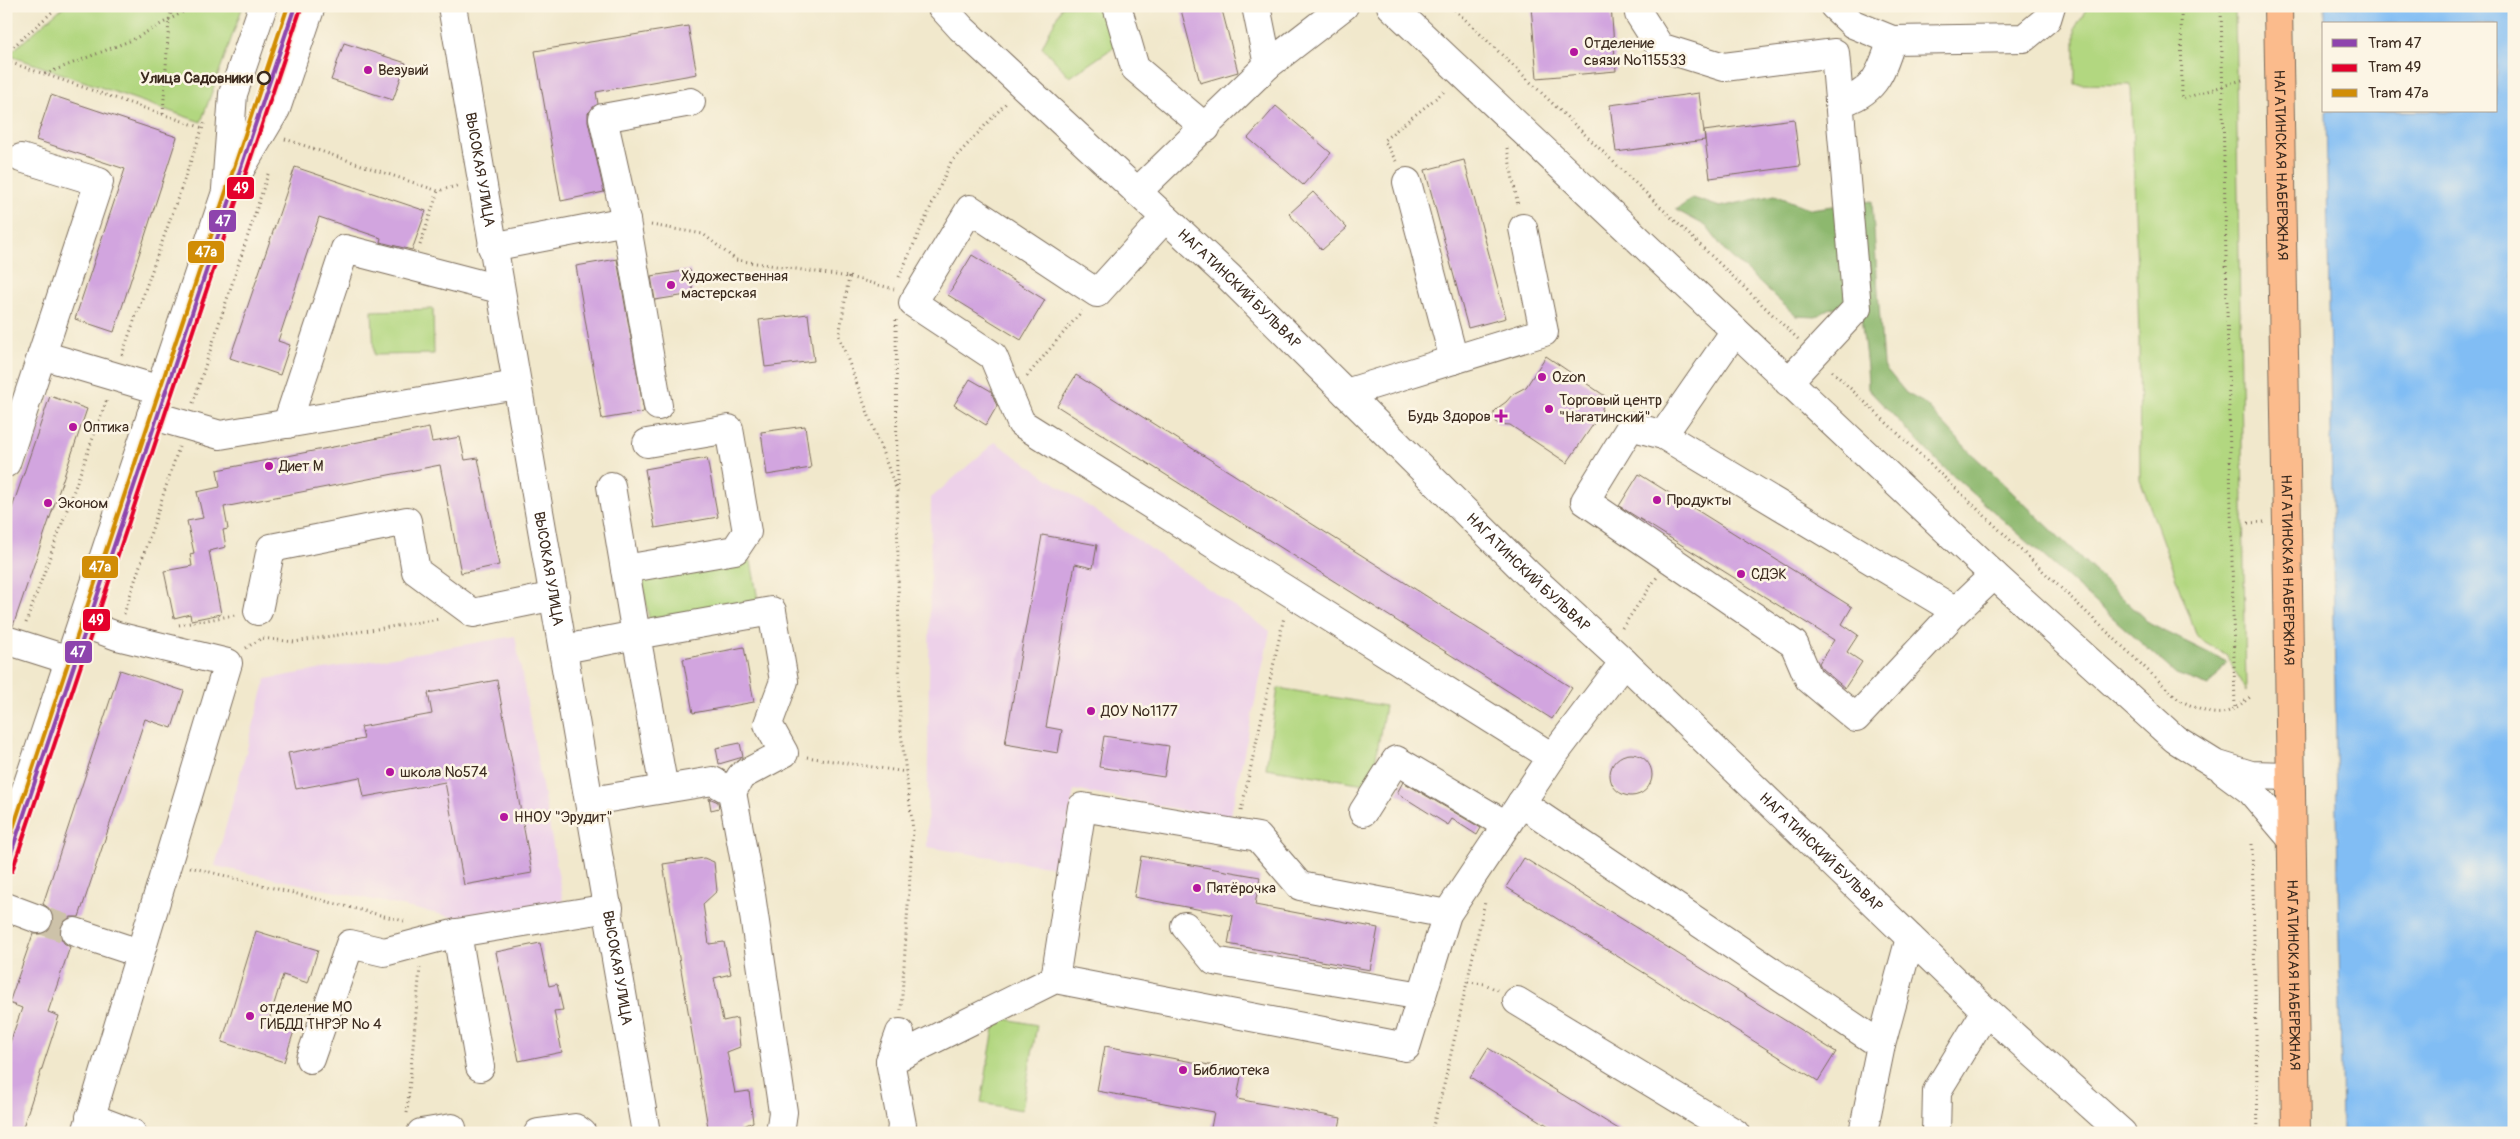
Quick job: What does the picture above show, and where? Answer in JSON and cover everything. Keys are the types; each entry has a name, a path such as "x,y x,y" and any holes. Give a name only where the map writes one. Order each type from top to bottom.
{"main road":[{"name":"НАГАТИНСКАЯ НАБЕРЕЖНАЯ","path":"2278,6 2288,493 2290,776 2296,1133"}],"street":[{"path":"225,195 233,94 263,6"},
{"path":"6,848 225,195 276,109 311,6"},
{"name":"ВЫСОКАЯ УЛИЦА","path":"452,6 499,289 591,801 646,1133"},
{"name":"НАГАТИНСКИЙ БУЛЬВАР","path":"941,6 961,28 1228,276 1527,573 1624,662 1986,1011 2122,1133"},
{"path":"1117,6 1135,68 1206,128"},
{"path":"1256,6 1268,65"},
{"path":"1137,192 1206,128 1268,65 1344,6"},
{"path":"1391,6 1994,574 2175,739 2215,764 2251,792 2291,838"},
{"path":"1638,6 1639,14 1660,47 1724,67 1835,52 1857,308 1788,382"},
{"path":"1834,6 1852,24 1892,40 2024,38 2047,19 2051,6"},
{"path":"1839,102 1855,98 1880,76 1892,40"},
{"path":"658,406 626,221 603,118 691,102"},
{"path":"6,462 99,182 21,158"},
{"path":"1407,182 1454,360"},
{"path":"1165,218 1097,293 970,209 912,304 993,356 1021,423 1552,757"},
{"path":"492,247 626,221"},
{"path":"1346,393 1544,332 1523,228"},
{"path":"287,424 345,249 412,268 499,289"},
{"path":"1663,435 1736,331"},
{"path":"42,355 160,390"},
{"path":"151,416 220,436 516,385"},
{"path":"1956,611 1663,435 1631,426 1585,501 1794,644 1809,679 1856,718 1956,611 1994,574"},
{"path":"625,569 735,550 747,532 729,429 647,443"},
{"path":"610,486 664,789"},
{"path":"258,611 271,548 407,521 416,571 473,613 555,596"},
{"path":"564,649 772,611 784,681 768,724 784,753 741,776 732,792 751,895 783,1112 780,1133"},
{"path":"82,623 117,636 228,663 88,1125 132,1133"},
{"path":"13,642 69,660"},
{"path":"890,1060 1056,979 1406,1047 1446,914 1552,757 1624,662"},
{"path":"1363,812 1396,760 1514,814 1881,1045"},
{"path":"2215,764 2251,775 2290,776"},
{"path":"591,801 713,781 732,792"},
{"path":"1056,979 1082,807 1258,837 1300,886 1446,914"},
{"path":"6,907 38,919"},
{"path":"310,1059 350,944 384,952 458,933 609,908"},
{"path":"1185,926 1214,960 1422,996"},
{"path":"75,932 139,953"},
{"path":"458,933 480,1067"},
{"path":"1863,1133 1881,1045 1910,938"},
{"path":"1518,1001 1735,1133"},
{"path":"1936,1133 1937,1091 1986,1011"},
{"path":"900,1033 890,1060 902,1125 901,1133"},
{"path":"414,1128 452,1128 453,1133"},
{"path":"538,1133 575,1128 582,1133"}],"path":[{"path":"6,53 59,6"},
{"path":"163,114 169,20 173,6"},
{"path":"45,74 132,40 194,6"},
{"path":"1451,6 2179,700 2200,710 2220,715 2236,710 2251,696"},
{"path":"2181,6 2182,99 2242,80"},
{"path":"2221,6 2236,710"},
{"path":"6,61 203,128"},
{"path":"1407,182 1384,140 1464,76"},
{"path":"6,683 13,642 114,377 209,112"},
{"path":"280,138 438,191 463,184"},
{"path":"1506,145 1523,228"},
{"path":"117,636 271,166"},
{"path":"412,268 438,191"},
{"path":"626,221 703,234 736,260 849,277 894,289 912,304"},
{"path":"849,277 840,336 897,491 900,724 913,830 900,1033"},
{"path":"1010,397 1097,293"},
{"path":"1236,834 1290,592"},
{"path":"174,626 258,611"},
{"path":"239,653 262,638 294,642 473,613"},
{"path":"784,753 906,772"},
{"path":"2252,844 2258,1133"},
{"path":"167,861 423,926 414,1128"},
{"path":"1431,1133 1468,982 1487,894"},
{"path":"1468,982 1485,984 1518,1001"}],"shaded area":[{"name":"ДОУ №1177","path":"995,442 1270,631 1230,819 1074,790 1060,868 927,847 931,498"},
{"name":"школа №574","path":"515,636 563,901 462,919 215,866 266,679"}],"green space":[{"path":"64,6 243,6 201,122 8,55"},
{"path":"1062,6 1107,6 1117,45 1070,77 1042,47"},
{"path":"2088,6 2235,6 2246,692 2227,655 2197,637 2140,479 2139,336 2131,85 2075,84 2075,28"},
{"path":"1775,195 1810,209 1872,201 1883,365 1906,393 1924,403 1970,452 2150,624 2227,662 2209,686 2176,674 1939,463 1868,389 1860,301 1829,309 1816,317 1796,316 1726,252 1706,226 1676,210 1693,198 1720,207"},
{"path":"433,309 434,354 374,355 372,311"},
{"path":"751,561 758,600 649,619 642,580"},
{"path":"1278,688 1385,706 1371,785 1266,768"},
{"path":"996,1017 1037,1025 1022,1110 981,1103"}],"water":[{"path":"2325,6 2514,6 2514,1133 2342,1133 2326,112 2498,112 2498,22 2325,22"}],"building":[{"path":"1180,6 1221,6 1238,72 1200,83"},
{"name":"Отделение связи №115533","path":"1531,6 1611,6 1616,71 1537,78"},
{"path":"688,26 697,74 596,92 598,104 588,113 588,121 604,192 561,201 535,51"},
{"path":"344,43 406,63 393,100 331,80"},
{"path":"1699,93 1705,140 1616,152 1610,105"},
{"path":"51,95 177,137 114,332 75,319 125,169 36,140"},
{"path":"1276,106 1331,153 1303,185 1248,138"},
{"path":"1794,119 1800,166 1710,178 1704,131"},
{"path":"1464,160 1506,318 1468,328 1425,170"},
{"path":"295,167 426,211 412,250 380,242 381,238 319,217 278,341 290,345 280,375 230,358"},
{"path":"1313,192 1347,228 1322,250 1289,214"},
{"path":"972,255 1045,300 1021,340 948,295"},
{"path":"617,259 644,412 602,419 576,266"},
{"name":"Художественная мастерская","path":"690,270 693,294 655,300 651,276"},
{"path":"808,314 814,361 765,367 759,320"},
{"name":"Торговый центр \"Нагатинский\"","path":"1546,356 1605,396 1601,413 1567,463 1510,425 1498,424 1494,419 1494,412 1513,394 1526,387"},
{"path":"1076,375 1572,688 1552,719 1057,406"},
{"path":"970,379 991,391 997,406 986,425 954,405"},
{"path":"50,396 87,409 13,626 6,625 6,526"},
{"path":"805,426 811,468 767,475 761,432"},
{"path":"429,428 432,442 460,437 465,460 478,458 499,565 461,573 440,465 224,507 228,529 223,530 226,547 209,551 221,614 191,620 190,614 174,618 164,571 192,566 190,554 194,553 187,521 203,518 197,492 220,487 217,470"},
{"path":"707,458 718,517 655,528 645,469"},
{"path":"1639,474 1852,607 1842,624 1858,635 1847,652 1862,662 1845,688 1822,669 1819,663 1834,640 1619,506"},
{"path":"1042,535 1097,545 1093,568 1075,564 1046,727 1062,730 1058,753 1005,744"},
{"path":"744,647 754,702 693,713 683,659"},
{"path":"120,670 184,691 172,728 145,719 79,917 71,917 65,920 60,927 60,936 64,943 70,947 48,1012 59,1016 21,1133 6,1133 6,1054 22,1008 9,1003 33,934 41,934 48,931 53,924 53,916 50,909 43,904"},
{"path":"497,680 532,873 464,885 445,782 364,797 360,777 296,789 288,753 364,739 361,727 432,714 428,693"},
{"path":"1104,736 1169,746 1164,777 1099,767"},
{"path":"740,743 743,757 719,764 716,748"},
{"path":"1631,754 1646,760 1652,775 1646,790 1631,796 1616,790 1610,775 1616,760"},
{"path":"1403,782 1481,828 1477,835 1452,819 1448,825 1397,793"},
{"path":"709,798 718,802 719,808 711,810"},
{"path":"1141,856 1260,877 1255,905 1378,928 1370,970 1228,944 1233,916 1134,897"},
{"path":"704,858 714,862 717,891 703,904 709,944 724,942 731,974 714,978 723,1021 737,1018 740,1047 727,1052 735,1093 749,1091 753,1122 739,1128 741,1133 709,1133 663,864"},
{"path":"1524,858 1836,1052 1818,1081 1506,887"},
{"path":"256,931 318,950 308,983 283,975 269,1020 295,1028 284,1062 222,1042"},
{"path":"540,943 549,986 557,984 563,1010 554,1011 562,1052 519,1061 496,952"},
{"path":"1105,1046 1242,1071 1237,1099 1341,1118 1338,1133 1210,1133 1214,1112 1097,1091"},
{"path":"1488,1048 1625,1133 1560,1133 1470,1077"}],"tunnel":[{"path":"38,919 75,932"}],"tram line":[{"name":"47а","path":"6,849 288,6"},
{"name":"47","path":"6,868 295,6"},
{"name":"49","path":"12,871 301,8"}],"place":[{"name":"Отделение связи №115533","path":"1574,52"},
{"name":"Везувий","path":"368,70"},
{"name":"Улица Садовники","path":"264,78"},
{"name":"Художественная мастерская","path":"671,285"},
{"name":"Ozon","path":"1542,377"},
{"name":"Торговый центр \"Нагатинский\"","path":"1549,409"},
{"name":"Будь Здоров","path":"1501,416"},
{"name":"Оптика","path":"73,427"},
{"name":"Диет М","path":"269,466"},
{"name":"Продукты","path":"1657,500"},
{"name":"Эконом","path":"48,503"},
{"name":"СДЭК","path":"1741,574"},
{"name":"ДОУ №1177","path":"1091,711"},
{"name":"школа №574","path":"390,772"},
{"name":"ННОУ \"Эрудит\"","path":"504,817"},
{"name":"Пятёрочка","path":"1197,888"},
{"name":"отделение МО ГИБДД ТНРЭР № 4","path":"250,1016"},
{"name":"Библиотека","path":"1183,1070"}]}
